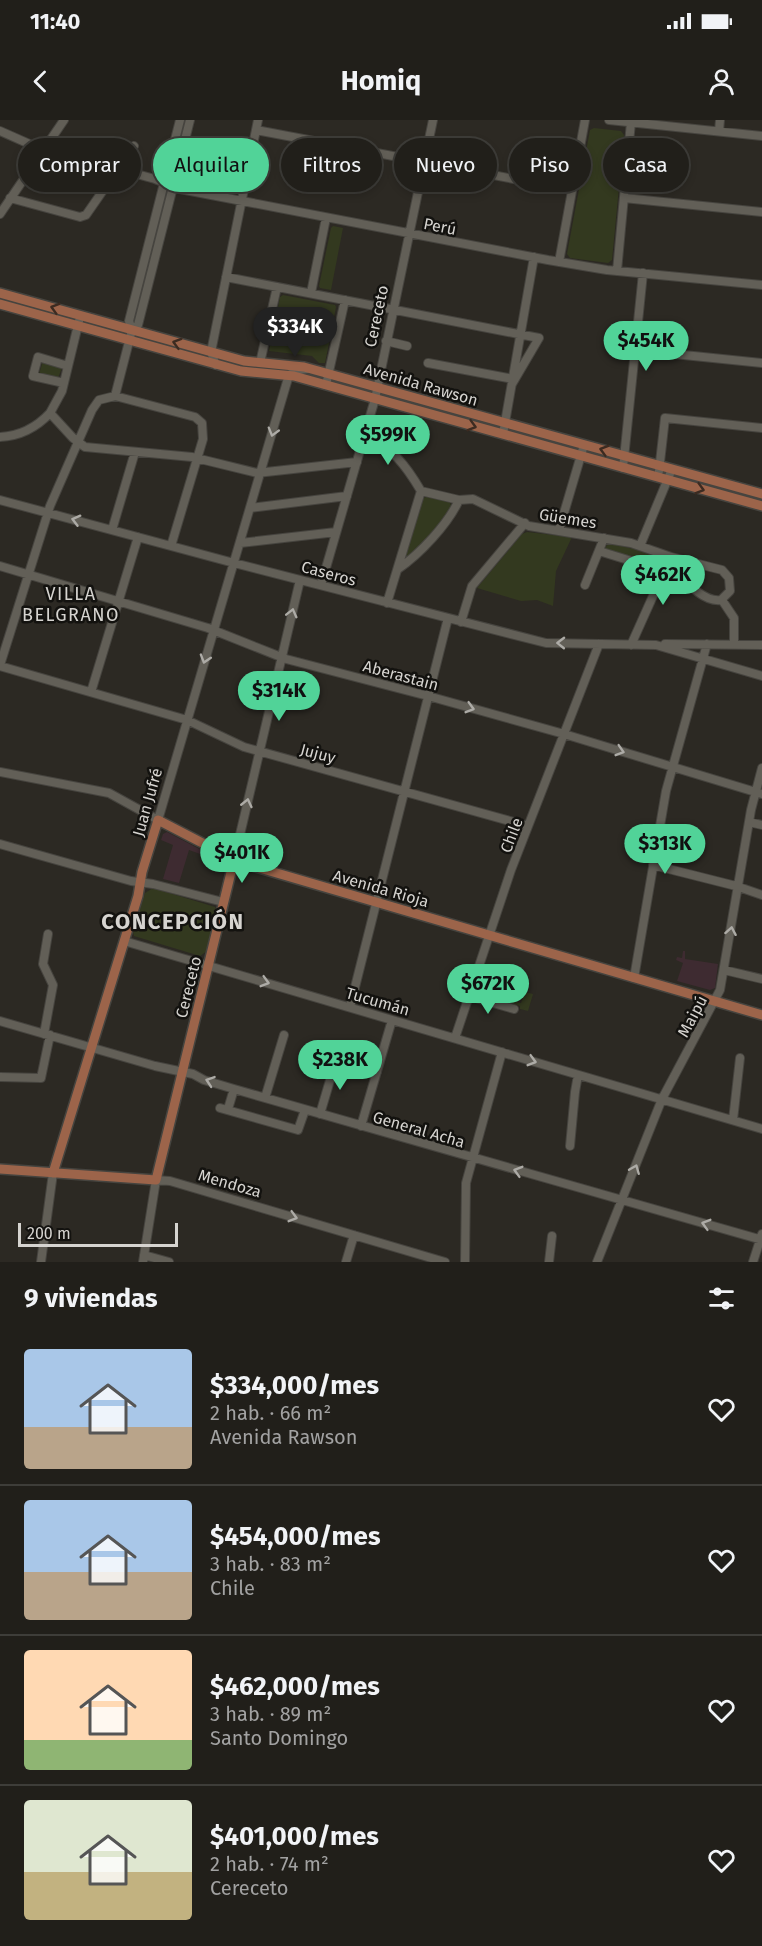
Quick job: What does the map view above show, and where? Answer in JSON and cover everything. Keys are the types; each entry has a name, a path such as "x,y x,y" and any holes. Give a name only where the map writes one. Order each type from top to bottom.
{"main road":[{"name":"Avenida Rawson","path":"0,292 244,361 310,369 762,494"},
{"name":"Avenida Rawson","path":"0,304 216,365 250,373 289,375 762,506"},
{"name":"Avenida Rioja","path":"158,820 234,860 762,1015"},
{"name":"Juan Jufré","path":"53,1173 124,941 158,820"},
{"name":"Cereceto","path":"156,1180 234,860"},
{"name":"Mendoza","path":"0,1169 156,1180"}],"street":[{"path":"51,138 64,120"},
{"path":"175,138 180,120"},
{"path":"185,138 190,120"},
{"path":"216,365 211,352 258,120"},
{"name":"Cereceto","path":"429,138 432,120"},
{"path":"582,138 585,120"},
{"path":"609,120 652,122 762,136"},
{"path":"719,132 720,120"},
{"path":"617,271 631,122"},
{"path":"0,130 18,138"},
{"path":"256,130 394,157"},
{"path":"0,213 18,186"},
{"path":"10,198 80,217 86,215 102,192"},
{"path":"132,330 128,323 162,192"},
{"path":"115,396 132,330 138,325 171,192"},
{"name":"Perú","path":"200,192 559,262 617,271 762,285"},
{"name":"Cereceto","path":"321,585 375,399 418,192"},
{"path":"559,262 572,192"},
{"path":"624,198 762,212"},
{"path":"311,293 326,218"},
{"path":"503,434 534,257"},
{"path":"623,468 643,273"},
{"path":"226,277 539,338 512,381"},
{"path":"260,363 277,287"},
{"path":"326,385 345,300"},
{"path":"0,436 27,431 50,413 59,398 64,383 81,315"},
{"path":"386,341 407,346"},
{"path":"635,350 762,363"},
{"path":"64,383 33,376 38,357 68,366"},
{"path":"428,363 512,381"},
{"path":"289,375 298,370 310,369"},
{"name":"Juan Jufré","path":"158,820 289,375"},
{"path":"0,665 48,513 95,404 102,399 115,396 194,417 201,422 203,435 171,546"},
{"path":"50,413 85,447 197,459 260,473 357,462"},
{"path":"663,479 659,466 665,418 762,428"},
{"path":"366,432 391,450 421,491 387,603"},
{"path":"559,530 584,445"},
{"path":"112,530 135,452"},
{"path":"639,546 663,479 672,469"},
{"name":"Güemes","path":"421,491 459,500 473,499 529,526 604,538 639,546 670,560 722,570 727,574 731,589 722,600 715,601 704,597 670,560"},
{"path":"250,508 347,496"},
{"name":"Caseros","path":"0,500 546,643 762,645"},
{"path":"398,568 412,559 454,512 459,500"},
{"path":"461,621 472,586 525,524"},
{"path":"240,543 336,532"},
{"path":"92,692 138,537"},
{"path":"585,585 604,538"},
{"name":"Güemes","path":"599,551 641,564 662,576"},
{"path":"631,645 670,560"},
{"name":"Aberastain","path":"0,566 214,630 282,657 564,734 759,794"},
{"name":"Cereceto","path":"234,860 300,580"},
{"path":"722,600 734,618 734,644"},
{"path":"350,1007 448,618"},
{"name":"Chile","path":"455,1038 528,826 599,644"},
{"path":"634,978 672,767 707,644"},
{"name":"Caseros","path":"656,645 762,676"},
{"name":"Jujuy","path":"0,665 187,720 244,747 528,826"},
{"name":"Maipú","path":"597,1262 663,1099 720,990 749,822 759,794 762,768"},
{"name":"Avenida Rioja","path":"0,772 109,793 158,820"},
{"path":"749,822 762,825"},
{"path":"0,844 140,883 223,902"},
{"path":"653,865 738,886 762,895"},
{"path":"0,1077 41,1078 53,985 43,964 48,934"},
{"name":"Tucumán","path":"124,941 762,1129"},
{"path":"724,970 762,979"},
{"path":"469,996 514,1009"},
{"path":"361,1126 392,1020"},
{"name":"General Acha","path":"0,1021 155,1066 183,1071 234,1089 472,1158 761,1237"},
{"path":"265,1098 284,1035"},
{"path":"465,1262 466,1183 502,1052"},
{"path":"326,1057 377,1072"},
{"path":"733,1120 740,1058"},
{"path":"320,1114 336,1060"},
{"path":"570,1146 578,1075"},
{"path":"234,1089 224,1109 298,1130 304,1110"},
{"name":"Juan Jufré","path":"40,1262 53,1173"},
{"name":"Cereceto","path":"144,1259 156,1180"},
{"name":"Mendoza","path":"156,1180 170,1181 445,1262"},
{"path":"346,1262 354,1235"},
{"path":"549,1262 552,1236"},
{"path":"753,1262 761,1237"},
{"path":"144,1259 169,1262"}],"shaded area":[{"path":"167,832 225,863 189,850 179,883 163,879 173,845 161,840 163,834"},
{"path":"683,951 685,951 685,959 718,964 715,988 710,990 677,981 683,963 676,960 677,957 682,958"}],"green space":[{"path":"594,128 621,131 624,135 624,138 603,138 603,192 619,192 612,260 608,263 570,258 567,254 578,192 591,192 590,130"},
{"path":"165,192 170,192 137,317 134,317"},
{"path":"333,226 343,228 331,290 319,286"},
{"path":"283,295 335,305 325,363 319,363 312,356 269,351 280,297"},
{"path":"43,361 62,368 58,378 39,374"},
{"path":"384,394 500,424 499,429 384,398"},
{"path":"677,474 762,497 762,503 675,477"},
{"path":"427,496 450,502 452,510 408,558 405,556 421,500"},
{"path":"527,532 572,537 556,571 553,606 537,600 521,601 477,588 522,534"},
{"path":"609,543 646,552 663,562 658,570 604,549"},
{"path":"153,888 215,907 217,911 207,951 200,956 134,936 133,932 145,893"},
{"path":"477,992 521,1003 525,992 533,994 528,1011 520,1009 520,1006 502,1001 500,1003 476,995"}],"district":[{"name":"VILLA BELGRANO","path":"71,604"},
{"name":"CONCEPCIÓN","path":"173,921"}]}
